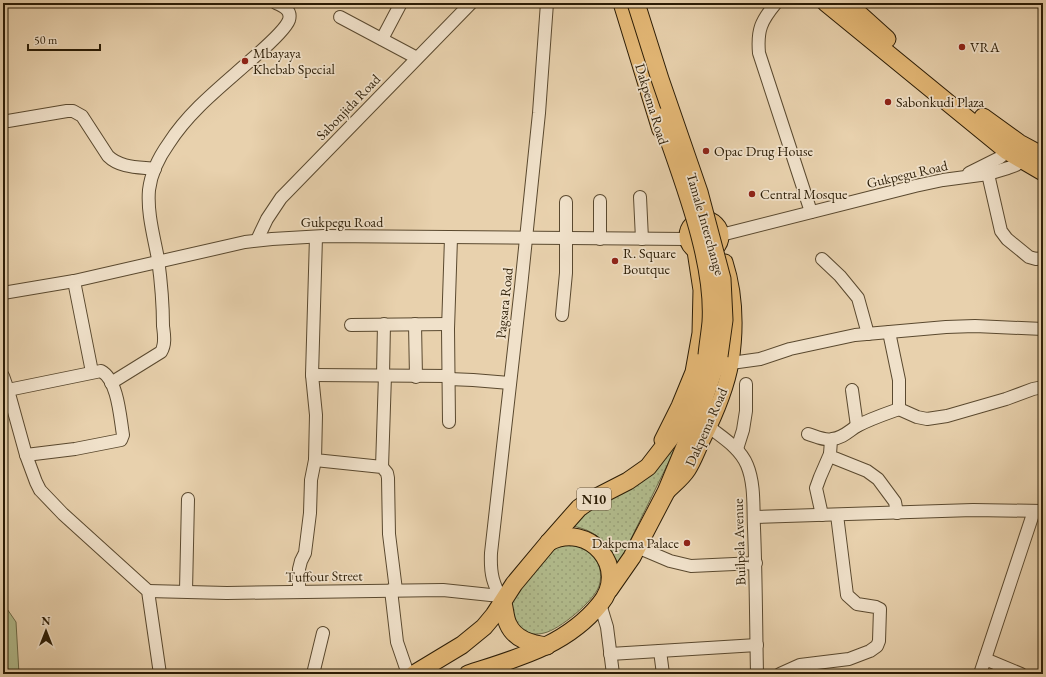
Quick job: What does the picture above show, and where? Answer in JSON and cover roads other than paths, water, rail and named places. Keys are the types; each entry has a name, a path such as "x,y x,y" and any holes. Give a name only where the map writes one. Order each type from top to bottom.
{"highway":[{"name":"Tamale Interchange","path":"624,3 693,214 705,258 710,290 711,321 719,358 675,432 648,467"},
{"name":"Tamale Interchange","path":"636,3 660,79 699,192 722,279 724,320 719,358 701,408 666,492"},
{"path":"826,3 1024,152"},
{"path":"854,5 891,42 994,126 1024,152 1043,172"},
{"name":"Dakpema Road","path":"549,542 579,508 589,501 628,481 648,467"},
{"name":"Dakpema Road","path":"609,590 632,557 666,492"},
{"path":"468,674 527,655 559,640 578,626 600,604 609,590 611,576 609,567 604,556 594,545 582,538 569,536 558,537 549,542"},
{"name":"N10","path":"414,674 462,646 484,627 501,600 549,542"},
{"path":"501,600 508,624 513,632 532,644 547,646"}],"main road":[{"name":"Dakpema Road","path":"621,3 691,239 701,290 700,333 693,372 679,406 648,467"},
{"name":"Dakpema Road","path":"640,3 713,222"},
{"path":"703,220 713,222 720,230 720,239 713,251 709,253 699,253 691,239 693,224 703,220"},
{"name":"Dakpema Road","path":"666,492 688,470 709,427 722,393 719,358 734,330 731,282 720,239"}],"street":[{"path":"111,383 161,352 164,345 163,309 158,261 149,204 149,191 155,169 167,145 198,107 283,29 289,20 289,14 287,9 276,3"},
{"path":"382,39 401,3"},
{"name":"Sabonjida Road","path":"257,240 267,219 281,198 471,3"},
{"name":"Pagsara Road","path":"501,600 490,571 491,553 539,112 547,3"},
{"path":"776,3 766,15 760,26 758,40 759,53 811,212"},
{"path":"340,17 418,58"},
{"path":"8,121 67,111 79,113 112,160 125,166 155,169"},
{"name":"Gukpegu Road","path":"959,177 993,161 1024,152"},
{"name":"Gukpegu Road","path":"720,239 811,212 915,186 959,177 988,174 1016,165 1024,152"},
{"path":"988,174 1001,231 1007,239 1029,257 1036,259 1043,258"},
{"path":"640,198 642,239"},
{"path":"600,201 600,239"},
{"path":"562,315 566,273 566,202"},
{"path":"300,591 299,569 305,553 310,513 311,480 315,460 316,415 312,375 316,237"},
{"name":"Gukpegu Road","path":"3,293 74,281 257,240 316,237 691,239"},
{"path":"449,422 448,324 452,238"},
{"path":"822,259 840,276 858,298 868,334"},
{"path":"74,281 92,372"},
{"path":"384,324 382,467 387,473 388,478 389,534 393,590 392,603 397,642 408,674"},
{"path":"414,324 416,376"},
{"path":"351,325 448,324"},
{"path":"719,358 760,359 790,349 832,339 939,327 975,326 1043,329"},
{"path":"889,332 899,380 899,409"},
{"path":"8,390 101,371 105,373 111,383 118,405 123,435 121,440 75,449 26,455"},
{"path":"312,375 416,376 510,383"},
{"path":"3,376 26,455 36,482 47,497 63,514 148,591 160,674"},
{"path":"736,449 743,430 746,411 746,384"},
{"path":"808,434 831,440 844,436 857,426 899,409 917,417 927,419 947,416 1043,387"},
{"path":"852,390 857,426"},
{"name":"Builpela Avenue","path":"709,427 736,449 748,466 752,490 756,563 757,674"},
{"path":"822,515 816,488 830,454 831,440"},
{"path":"830,454 832,457 867,471 878,479 895,502 897,513"},
{"path":"315,460 382,467"},
{"path":"186,591 188,499"},
{"path":"754,517 973,510 1038,511 984,659 980,674"},
{"path":"780,674 800,665 849,659 870,651 877,646 879,641 880,609 857,604 847,595 837,515"},
{"path":"637,547 670,562 691,566 756,563"},
{"name":"Tuffour Street","path":"148,591 227,593 443,590 501,600"},
{"path":"600,604 607,627 613,674"},
{"path":"312,674 323,633"},
{"path":"610,654 757,645"},
{"path":"660,651 663,674"},
{"path":"984,659 1021,674"}],"place":[{"name":"VRA","path":"962,47"},
{"name":"Mbayaya Khebab Special","path":"245,61"},
{"name":"Sabonkudi Plaza","path":"888,102"},
{"name":"Opac Drug House","path":"706,151"},
{"name":"Central Mosque","path":"752,194"},
{"name":"R. Square Boutque","path":"615,261"},
{"name":"Dakpema Palace","path":"687,543"}]}
